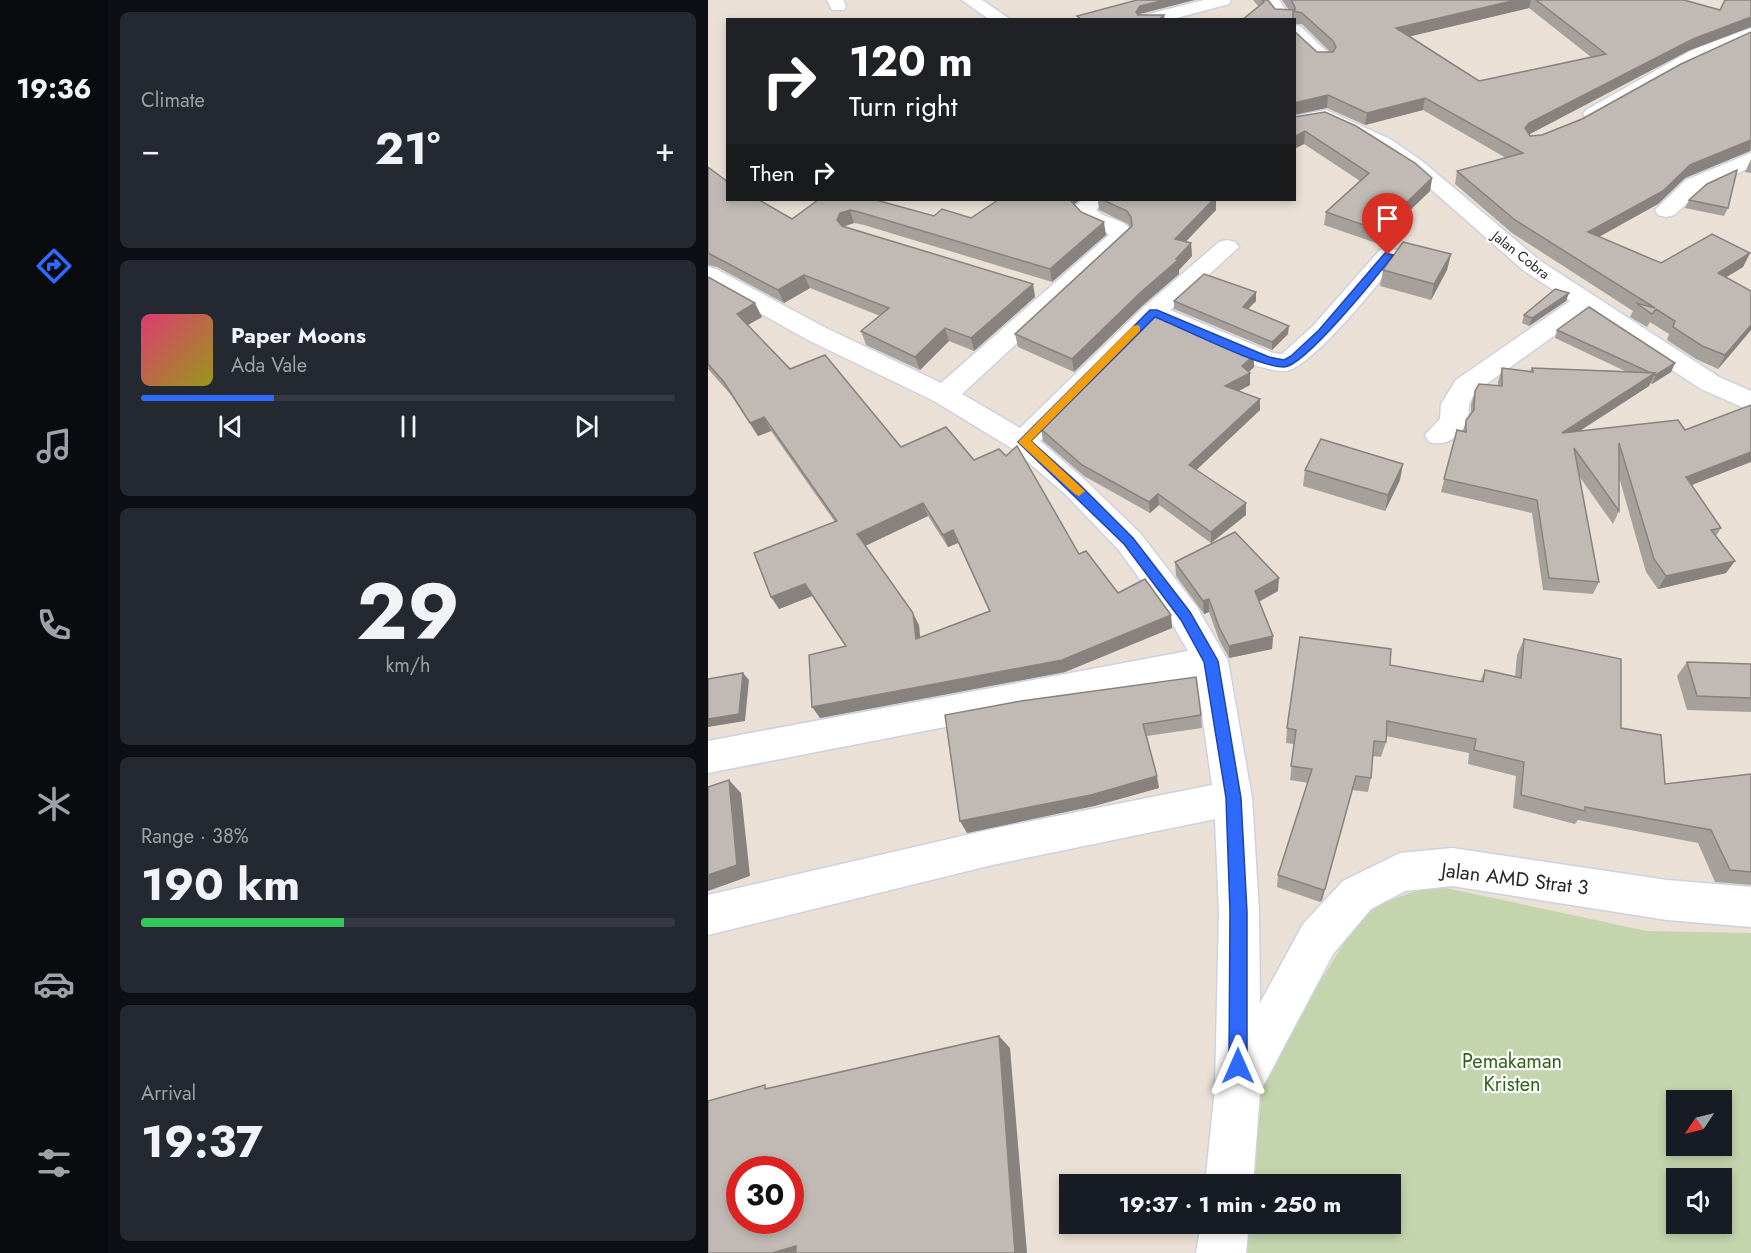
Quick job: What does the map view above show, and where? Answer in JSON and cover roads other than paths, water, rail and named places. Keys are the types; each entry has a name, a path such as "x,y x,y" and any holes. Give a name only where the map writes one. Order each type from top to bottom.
{"street":[{"path":"970,0 1000,18"},
{"path":"1155,18 1223,0"},
{"path":"1270,0 1284,18"},
{"path":"1296,32 1324,59"},
{"path":"1580,120 1698,54 1751,33"},
{"name":"Jalan Cobra","path":"1296,122 1326,116 1383,143 1415,165 1531,265 1710,383 1751,402"},
{"path":"1666,210 1694,185 1751,159"},
{"path":"944,395 1048,291 1121,237 1120,231 1111,224 1094,221 1083,209 1094,201"},
{"path":"1023,442 1153,312 1227,247"},
{"path":"1153,312 1267,360 1285,363 1295,358 1322,332 1388,255"},
{"path":"708,274 815,333 944,395 1023,442 1075,487 1129,541 1185,616 1211,661 1233,798 1239,912 1238,1088"},
{"path":"1439,435 1454,422 1455,404 1465,386 1585,302"},
{"path":"708,757 1211,661"},
{"path":"708,915 992,848 1233,798"},
{"name":"Jalan AMD Strat 3","path":"1230,1174 1238,1088 1318,939 1358,895 1400,872 1452,867 1667,900 1751,907"},
{"path":"1221,1253 1224,1234"}],"park label":[{"name":"Pemakaman Kristen","path":"1512,1072"}]}
